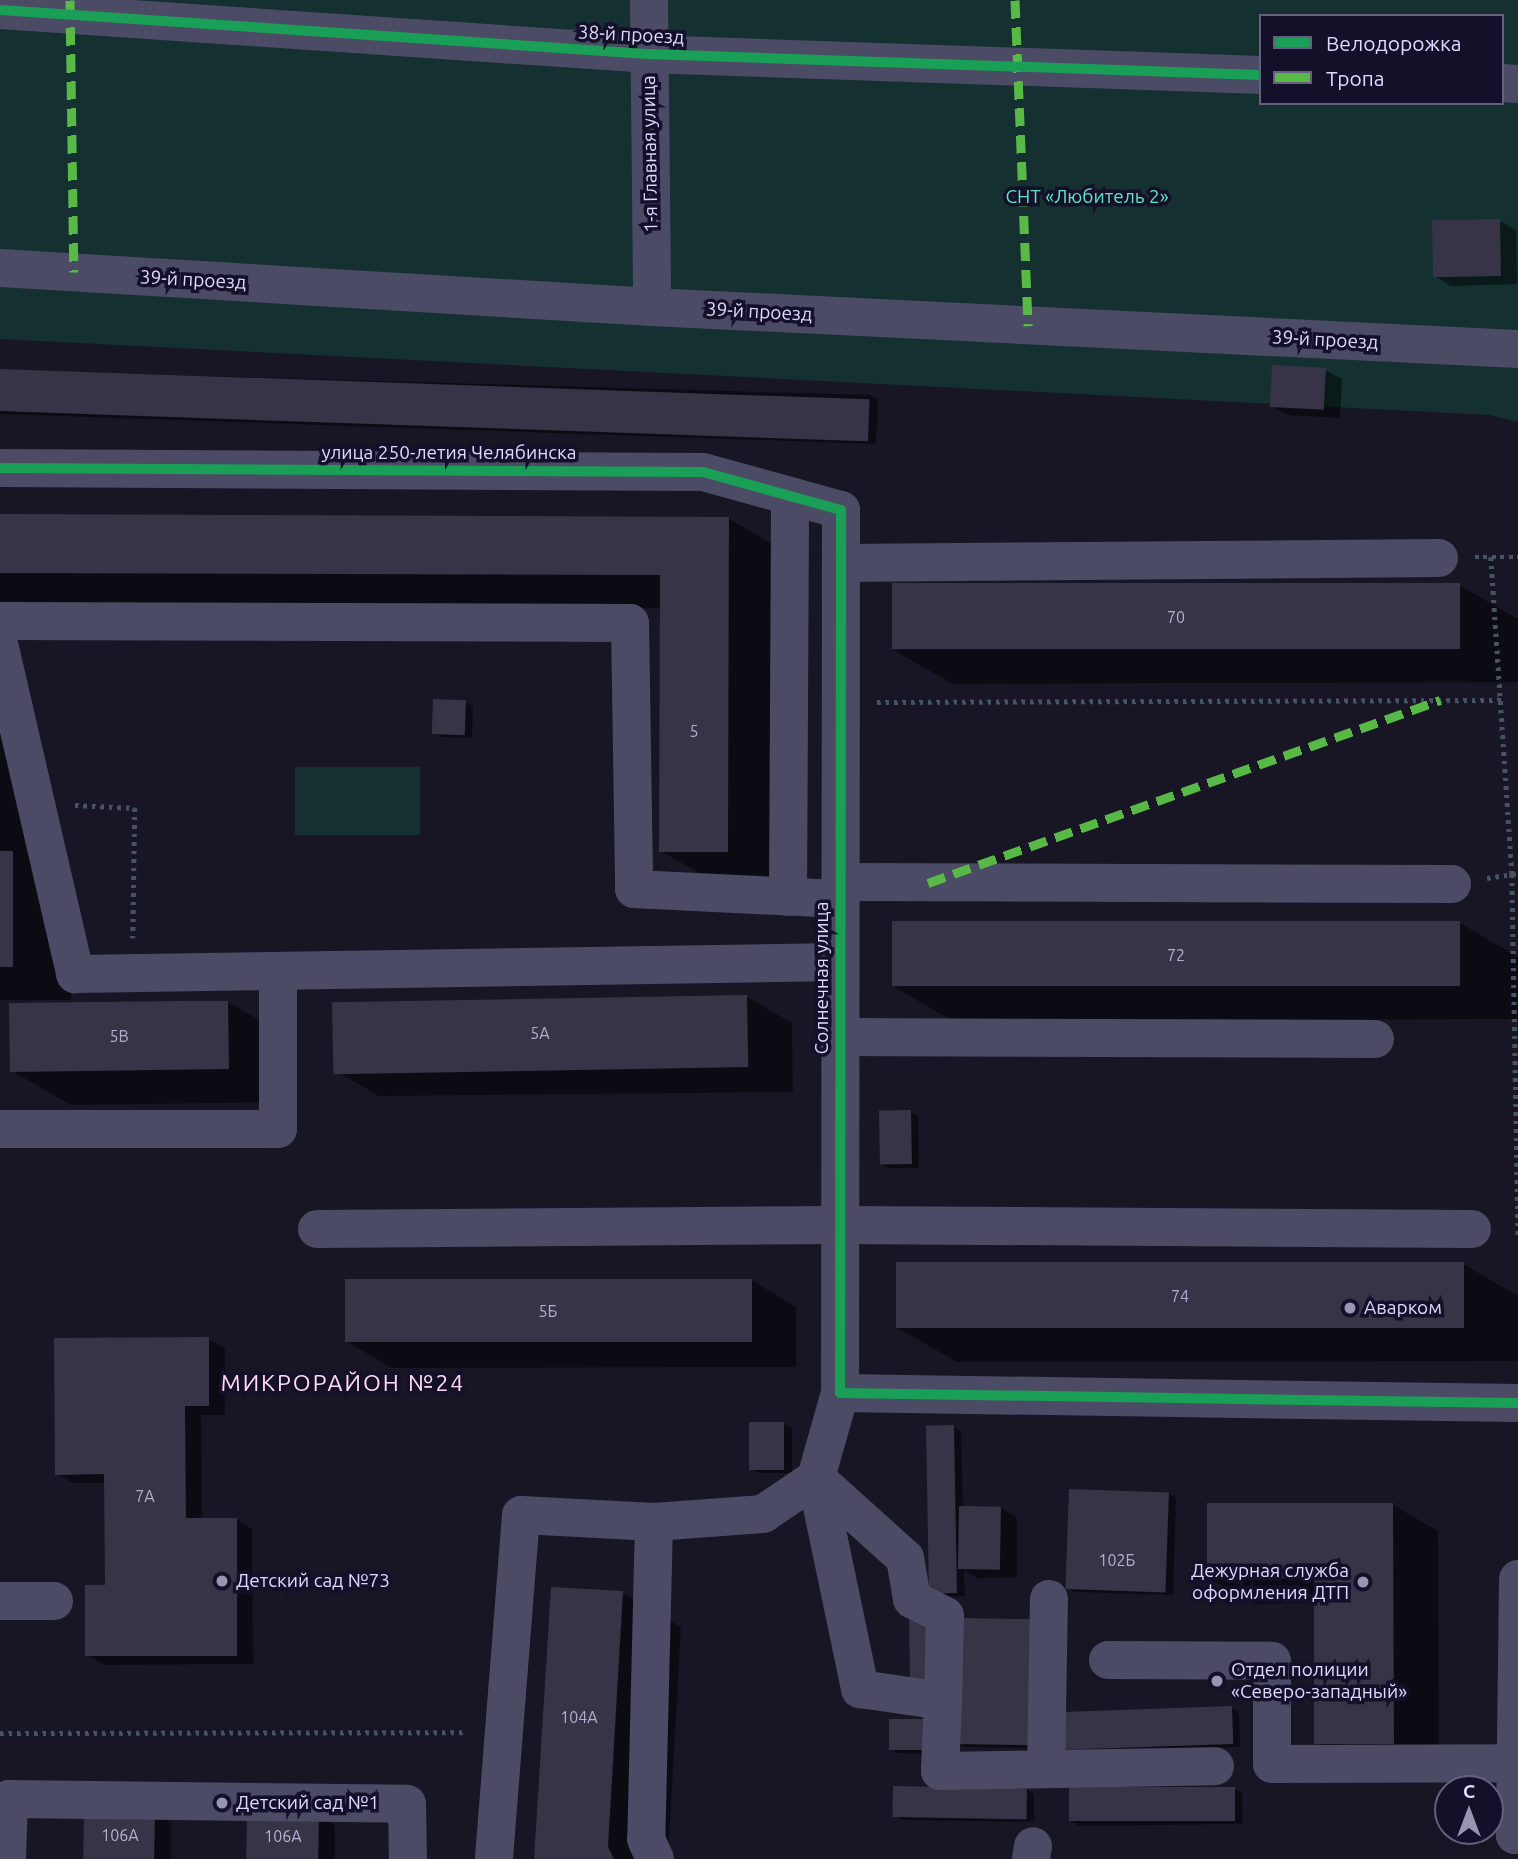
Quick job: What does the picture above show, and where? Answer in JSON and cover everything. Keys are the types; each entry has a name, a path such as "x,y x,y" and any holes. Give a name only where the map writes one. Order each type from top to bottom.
{"street":[{"name":"1-я Главная улица","path":"649,0 652,307"},
{"name":"38-й проезд","path":"0,10 648,54 1259,75"},
{"name":"39-й проезд","path":"0,268 652,307 1518,349"},
{"name":"улица 250-летия Челябинска","path":"0,468 703,472 841,510 841,563"},
{"path":"788,897 790,496"},
{"path":"841,563 1439,558"},
{"name":"Солнечная улица","path":"816,1478 840,1393 841,563"},
{"path":"0,621 630,623 634,890 788,897 841,891 1452,884"},
{"path":"0,648 75,974 839,962"},
{"path":"0,1129 278,1129 278,972"},
{"path":"839,1037 1375,1038"},
{"path":"317,1228 839,1225 1472,1228"},
{"path":"840,1393 1518,1403"},
{"path":"494,1859 521,1515 654,1522 763,1514 816,1478"},
{"path":"816,1478 860,1689 943,1701"},
{"path":"816,1478 905,1559 912,1599 945,1616 940,1771 1216,1766"},
{"path":"654,1522 646,1839 655,1859"},
{"path":"1516,1843 1518,1579"},
{"path":"1046,1769 1049,1599"},
{"path":"0,1601 54,1601"},
{"path":"1108,1660 1272,1661 1272,1764 1466,1754 1516,1763"},
{"path":"7,1859 9,1799 407,1804 408,1859"}],"path":[{"path":"1491,557 1512,874 1518,1235"},
{"path":"841,702 1501,700"},
{"path":"36,803 135,808 133,974"},
{"path":"0,1733 505,1731"}],"green space":[{"name":"СНТ «Любитель 2»","path":"0,0 1518,0 1518,422 1489,415 0,339"},
{"path":"295,767 420,767 420,835 295,835"}],"building":[{"path":"1500,219 1501,276 1433,277 1432,220"},
{"path":"1272,365 1326,368 1324,410 1270,407"},
{"path":"0,369 869,399 868,441 0,411"},
{"path":"0,514 729,517 728,852 659,852 660,575 0,573"},
{"path":"892,583 1460,583 1460,649 892,649"},
{"path":"433,699 466,700 465,735 432,734"},
{"path":"0,851 13,851 13,967 0,967"},
{"path":"892,921 1460,921 1460,986 892,986"},
{"path":"747,995 748,1067 333,1074 332,1002"},
{"path":"228,1001 229,1069 10,1072 9,1003"},
{"path":"911,1110 912,1164 880,1165 879,1111"},
{"path":"896,1262 1464,1262 1464,1328 896,1328"},
{"path":"345,1279 752,1279 752,1342 345,1342"},
{"path":"209,1337 209,1406 185,1406 186,1518 237,1518 237,1656 85,1656 85,1585 105,1585 104,1474 55,1475 54,1338"},
{"path":"749,1422 784,1422 784,1470 749,1470"},
{"path":"926,1425 954,1425 957,1593 929,1593"},
{"path":"1069,1489 1169,1492 1165,1592 1066,1589"},
{"path":"1207,1503 1393,1503 1394,1744 1314,1744 1314,1578 1207,1579"},
{"path":"959,1506 1001,1507 1000,1570 958,1569"},
{"path":"551,1587 623,1591 608,1847 614,1859 534,1859"},
{"path":"909,1618 932,1618 933,1687 910,1687"},
{"path":"957,1618 1034,1619 1032,1745 955,1744"},
{"path":"1232,1706 1233,1744 1064,1750 1063,1712"},
{"path":"889,1719 924,1719 924,1750 889,1750"},
{"path":"893,1786 1027,1788 1026,1819 892,1817"},
{"path":"1069,1787 1235,1787 1235,1821 1069,1821"},
{"path":"84,1810 155,1811 154,1859 83,1859"},
{"path":"247,1813 319,1814 318,1859 246,1859"}],"marked path":[{"path":"70,0 74,272"},
{"path":"1015,0 1028,326"},
{"path":"928,883 1440,700"}],"cycle path":[{"path":"0,10 648,54 1259,75"},
{"path":"0,468 703,472 841,510 840,1393 1518,1403"}],"place":[{"name":"Аварком","path":"1350,1308"},
{"name":"Детский сад №73","path":"222,1581"},
{"name":"Дежурная служба оформления ДТП","path":"1363,1582"},
{"name":"Отдел полиции «Северо-западный»","path":"1217,1681"},
{"name":"Детский сад №1","path":"222,1803"}],"district":[{"name":"МИКРОРАЙОН №24","path":"343,1383"}]}
